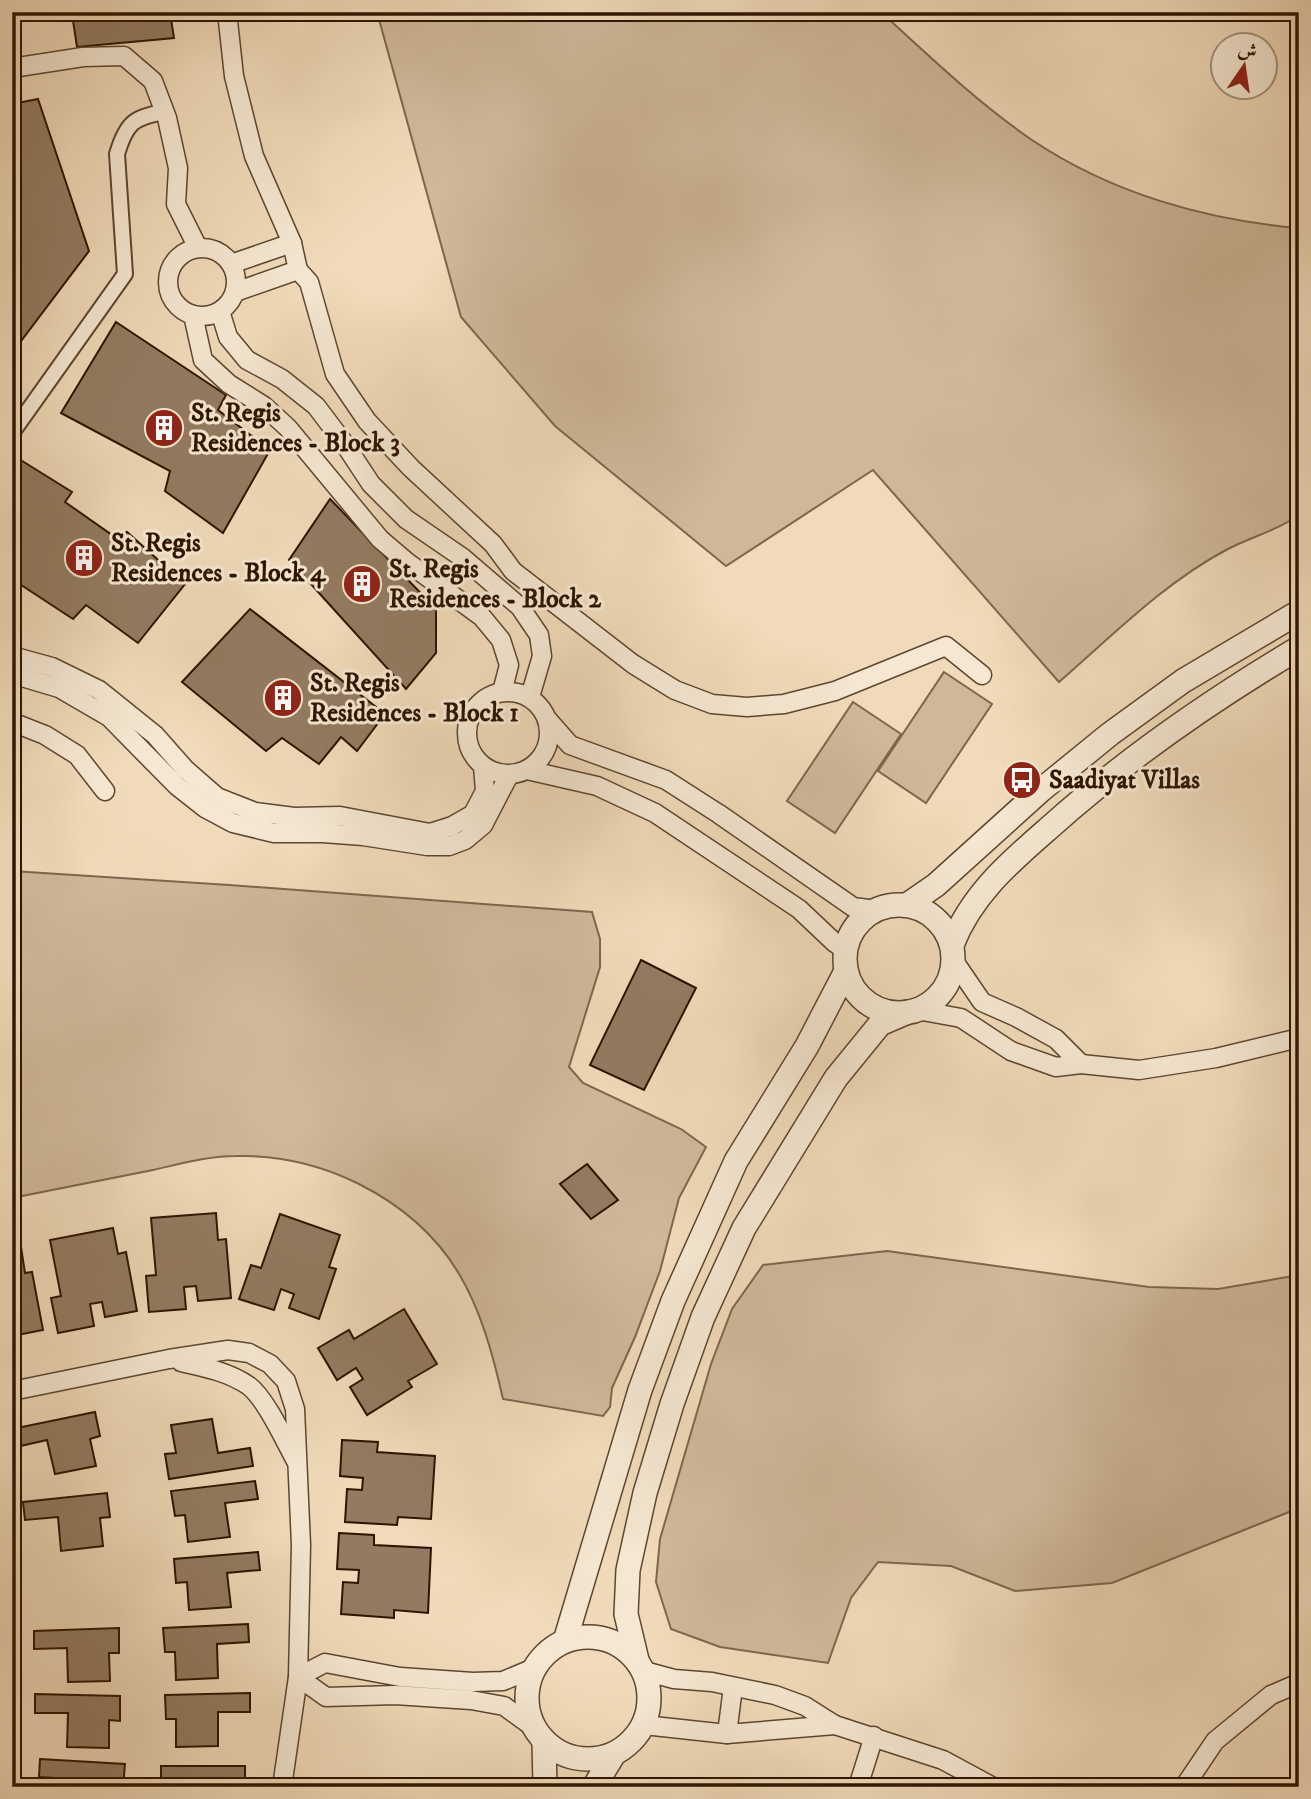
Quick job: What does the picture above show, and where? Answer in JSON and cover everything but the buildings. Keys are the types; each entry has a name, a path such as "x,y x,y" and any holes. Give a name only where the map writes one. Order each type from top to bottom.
{"street":[{"path":"227,12 234,76 254,156 292,243 298,270 309,282 335,374 367,421 411,468 493,544 513,571 632,664 675,690 712,704 747,707 783,704 835,691 946,646 982,675"},
{"path":"12,68 83,57 124,56 153,81 164,111 178,168 176,204 198,248"},
{"path":"12,433 125,274 117,154 129,125 140,117 164,111"},
{"path":"231,264 292,243"},
{"path":"198,248 217,251 231,264 237,282 235,292 227,306 212,315 193,315 183,310 170,294 169,274 179,257 198,248"},
{"path":"235,292 298,270"},
{"path":"220,311 228,337 247,360 282,379 316,406 371,484 397,510 463,558 520,607 539,635 542,656 530,697"},
{"path":"193,315 203,360 229,384 264,406 288,428 380,539 482,617 502,640 509,666 502,692"},
{"path":"907,905 936,886 1040,790 1110,734 1193,675 1299,611"},
{"path":"298,1677 326,1697 396,1695 471,1700 505,1706 559,1752 577,1759 596,1759 614,1754 631,1742 644,1725 649,1707 649,1688 626,1614 628,1570 645,1493 672,1404 704,1317 744,1228 836,1078 880,1024 932,1002 943,991 950,977 953,953 967,912 990,883 1062,816 1136,756 1196,712 1299,648"},
{"path":"12,656 52,667 99,690 155,735 185,769 217,797 256,812 294,817 340,816 430,833 452,826 473,814 485,791 483,766"},
{"path":"12,674 59,688 109,717 177,786 205,808 233,823 274,833 323,833 427,846 449,846 465,839 483,825 509,775"},
{"path":"548,720 549,744 537,763 527,770 509,775 495,772 483,766 468,744 466,729 470,716 489,696 516,692 530,697 570,745 666,780 853,907 876,910"},
{"path":"12,722 45,734 77,755 105,791"},
{"path":"527,770 597,786 655,813 799,909 835,943 846,961 853,986 863,999 877,1008 892,1012 913,1011 961,1018 1011,1051 1055,1067 1081,1064 1139,1070 1216,1058 1299,1038"},
{"path":"565,1641 640,1390 673,1301 736,1161 807,1046 846,961 851,934 861,920 876,910 893,905 907,905 932,916 948,933 953,953 982,1002 1056,1039 1081,1064"},
{"path":"12,1391 169,1359 228,1350 249,1353 270,1364 286,1381 295,1409 301,1545 298,1677 282,1787"},
{"path":"169,1359 215,1369 250,1387 270,1413 298,1464"},
{"path":"545,1787 539,1734 527,1707 527,1687 534,1668 547,1651 565,1641 584,1636 604,1638 622,1646 640,1665 674,1679 712,1682 775,1695 805,1706 835,1725 943,1760 993,1787"},
{"path":"298,1677 324,1663 400,1676 474,1682 503,1681 534,1668"},
{"path":"1184,1787 1215,1741 1271,1695 1299,1683"},
{"path":"727,1734 733,1687"},
{"path":"644,1725 727,1734 835,1725"},
{"path":"858,1787 874,1736"},
{"path":"594,1787 614,1754"}],"shaded area":[{"path":"377,12 881,12 992,111 1062,159 1126,189 1194,211 1299,228 1299,515 1226,550 1181,578 1139,611 1059,682 873,470 726,566 555,426 461,317"},
{"path":"944,672 992,704 926,803 878,771"},
{"path":"853,702 901,734 835,833 787,801"},
{"path":"12,871 592,912 600,939 600,967 569,1067 583,1083 681,1129 706,1147 679,1198 660,1271 612,1388 610,1407 603,1416 503,1399 485,1331 473,1301 441,1247 392,1203 330,1171 284,1159 226,1156 12,1198"},
{"path":"887,1251 1149,1287 1218,1289 1299,1275 1299,1508 1112,1583 1015,1591 951,1566 878,1562 851,1598 828,1663 720,1647 671,1629 656,1582 660,1539 711,1364 732,1309 763,1265"}],"place":[{"name":"St. Regis Residences - Block 3","path":"164,428"},
{"name":"St. Regis Residences - Block 4","path":"84,558"},
{"name":"St. Regis Residences - Block 2","path":"362,584"},
{"name":"St. Regis Residences - Block 1","path":"283,698"},
{"name":"Saadiyat Villas","path":"1022,780"}]}
